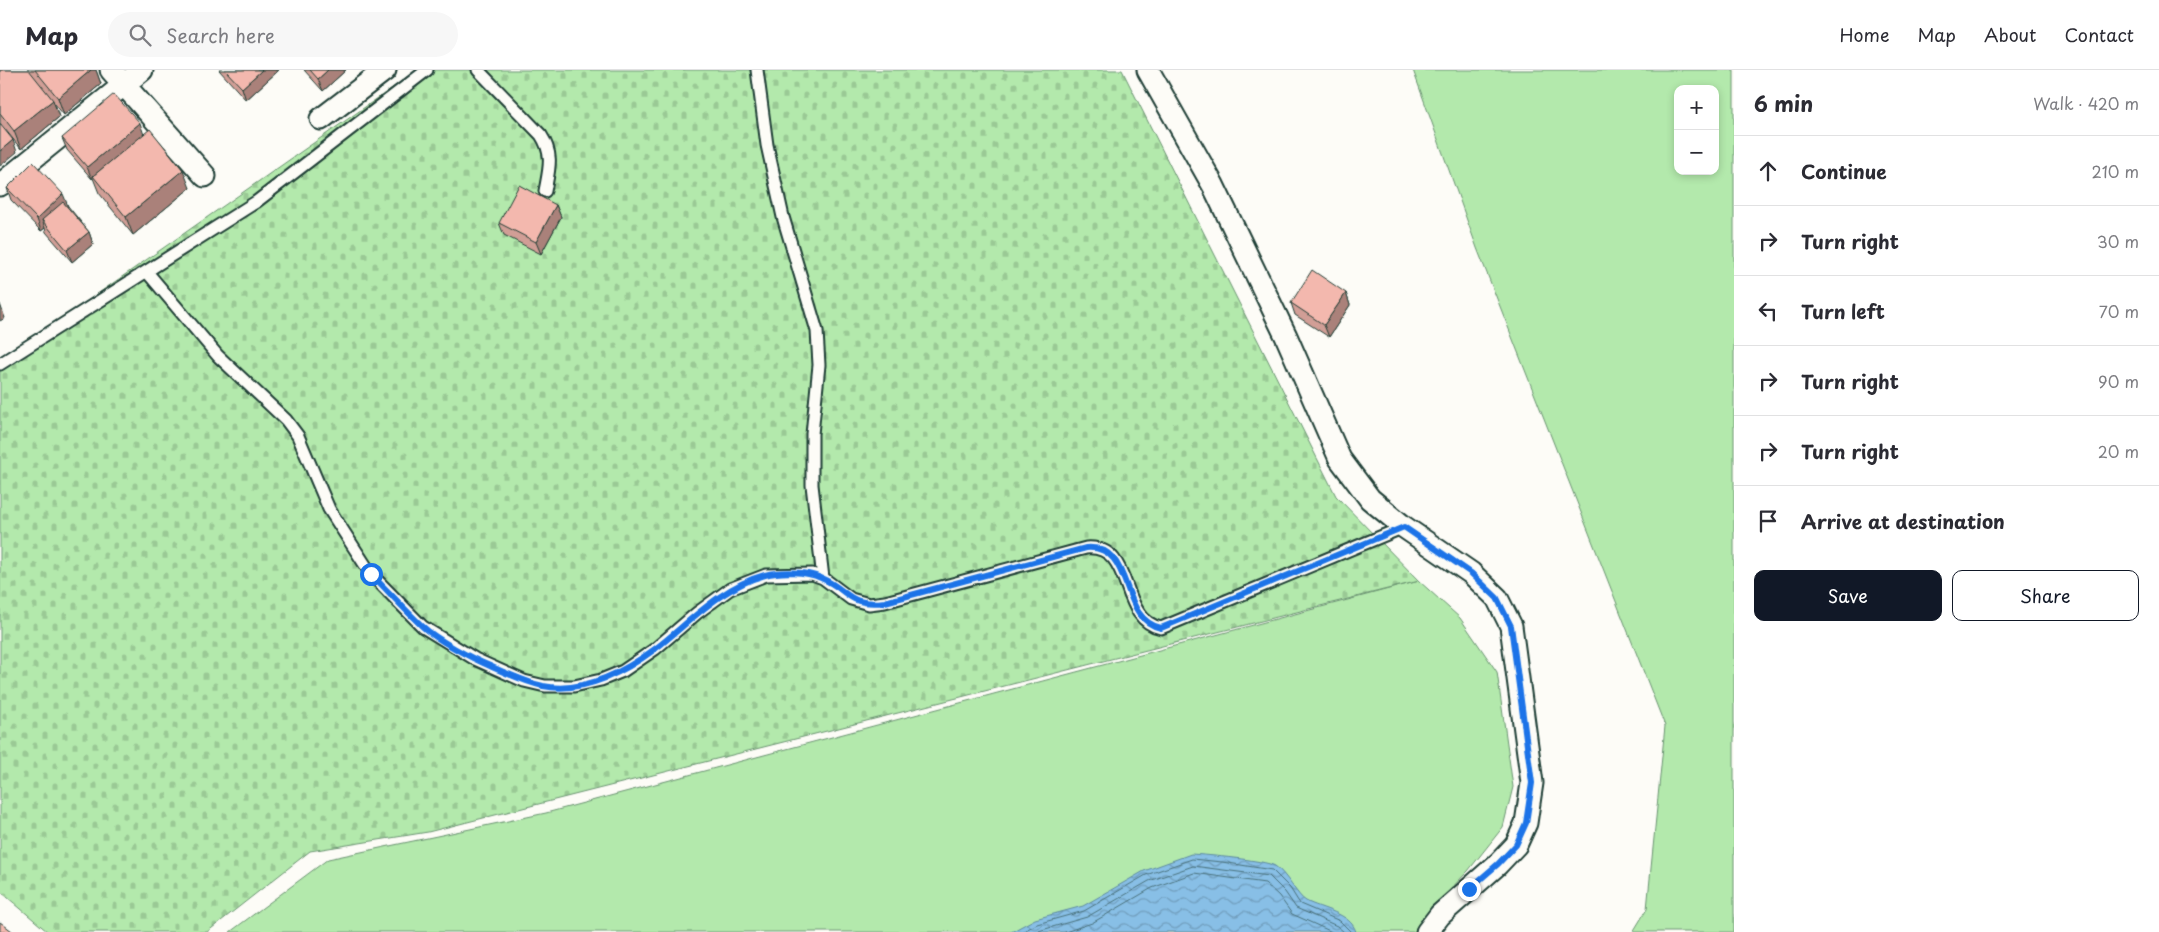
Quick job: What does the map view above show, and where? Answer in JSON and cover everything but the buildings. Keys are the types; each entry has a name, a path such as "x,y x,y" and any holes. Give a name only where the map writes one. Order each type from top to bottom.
{"street":[{"path":"0,185 117,78 142,70"},
{"path":"321,119 386,70"},
{"path":"1148,70 1213,185 1286,336 1340,459 1370,499 1404,527 1471,573 1497,598 1511,626 1532,783 1526,823 1516,845 1498,864 1440,916 1428,932"},
{"path":"117,78 205,176"}],"lane":[{"path":"0,364 256,202 427,70"},
{"path":"478,70 541,136 548,146 550,167 545,191"},
{"path":"757,70 767,145 783,217 817,331 819,365 812,434 812,485 823,578"},
{"path":"147,272 218,356 286,420 292,428 307,455 329,509 371,574 423,627 475,659 524,681 546,686 574,686 601,680 623,671 655,649 697,613 730,590 766,575 812,574 823,578 851,599 869,604 885,602 1086,548 1096,547 1109,552 1115,560 1139,614 1145,622 1161,628 1404,527"}],"green space":[{"path":"418,70 1122,70 1336,496 1419,581 428,832 310,851 207,932 48,932 0,891 0,362"},
{"path":"1413,70 1734,70 1734,932 1633,932 1647,909 1665,726 1477,248"},
{"path":"1419,581 1460,618 1497,672 1513,787 1503,827 1468,871 1427,914 1417,932 230,932 328,859 546,813"}],"water":[{"path":"1191,854 1248,860 1275,866 1303,899 1342,916 1348,920 1356,932 1011,932 1035,919 1083,906 1144,871"}],"route":[{"path":"371,574 423,627 475,659 524,681 546,686 574,686 601,680 623,671 655,649 697,613 730,590 766,575 812,574 823,578 851,599 869,604 885,602 1086,548 1096,547 1109,552 1115,560 1139,614 1145,622 1161,628 1404,527 1471,573 1497,598 1511,626 1532,783 1526,823 1516,845 1498,864 1469,889"}]}
